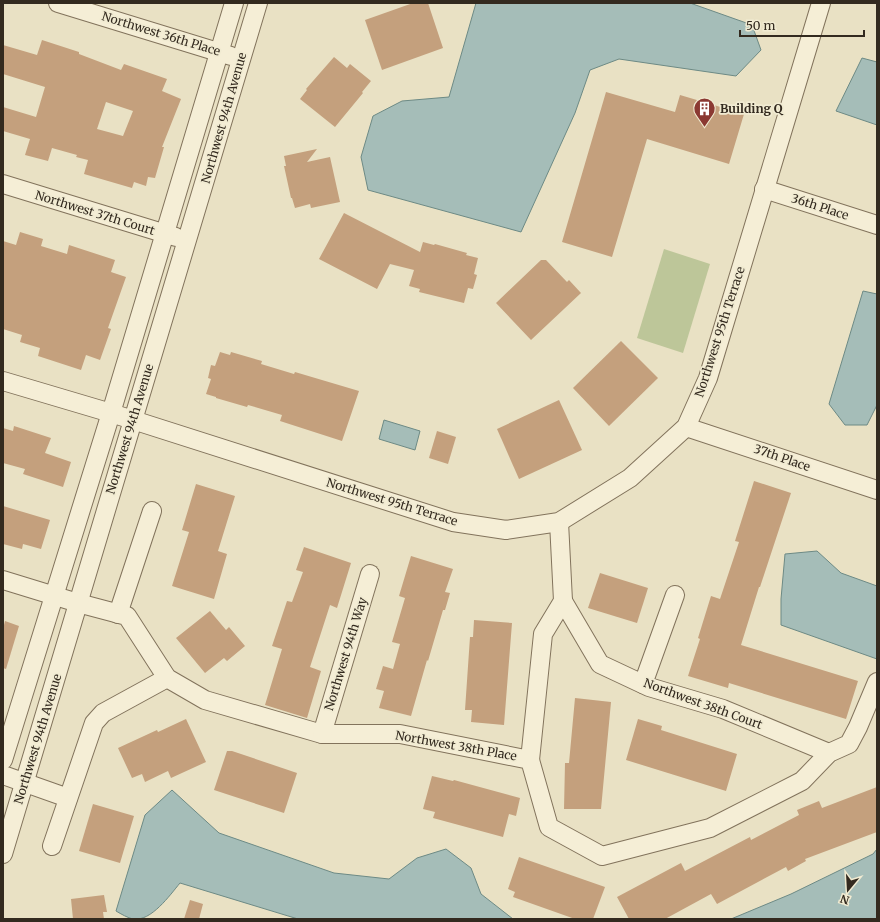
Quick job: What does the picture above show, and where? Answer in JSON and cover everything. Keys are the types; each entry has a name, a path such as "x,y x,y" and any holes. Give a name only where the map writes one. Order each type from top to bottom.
{"street":[{"name":"Northwest 36th Place","path":"58,3 241,59"},
{"name":"Northwest 94th Avenue","path":"3,760 111,413 234,3"},
{"name":"Northwest 94th Avenue","path":"3,854 132,421 188,241 258,3"},
{"name":"Northwest 95th Terrace","path":"3,381 111,413 132,421 453,522 506,530 559,522 630,478 686,427 708,378 821,3"},
{"name":"Northwest 37th Court","path":"3,184 188,241"},
{"name":"36th Place","path":"764,190 877,225"},
{"name":"37th Place","path":"686,427 877,490"},
{"path":"118,614 152,511"},
{"path":"530,760 543,634 563,601 559,522"},
{"name":"Northwest 94th Way","path":"322,734 370,574"},
{"name":"Northwest 38th Place","path":"3,580 127,616 167,678 205,700 322,734 400,734 530,760 549,827 602,856 710,828 802,782 829,753"},
{"path":"643,684 674,595"},
{"name":"Northwest 38th Court","path":"563,601 600,664 649,687 723,709 829,753"},
{"path":"52,846 94,723 103,713 167,678"},
{"path":"829,753 849,744 858,728 877,682"},
{"path":"3,775 68,798"}],"green space":[{"path":"664,249 710,264 683,353 637,338"}],"water":[{"path":"476,3 690,3 752,25 761,50 736,76 619,59 590,70 575,113 521,232 368,190 361,157 373,116 402,101 449,97"},
{"path":"862,58 877,62 877,125 836,111"},
{"path":"863,291 877,294 877,405 867,425 845,425 829,404"},
{"path":"384,420 420,431 415,450 379,439"},
{"path":"817,551 841,573 877,586 877,659 781,625 781,599 785,554"},
{"path":"172,790 219,833 334,873 389,879 417,858 446,849 471,868 481,894 513,919 298,919 180,883 160,907 153,912 140,919 129,918 116,911 145,815"},
{"path":"877,849 877,919 731,919 791,894 873,854"}],"building":[{"path":"413,3 428,3 443,48 382,70 365,20"},
{"path":"42,40 79,52 79,54 121,70 124,64 167,79 162,91 181,99 162,147 164,147 155,178 148,177 146,186 134,182 132,188 84,174 88,160 76,157 77,155 52,148 48,161 25,155 30,139 3,131 3,107 36,117 45,87 3,74 3,45 37,55","holes":["106,102 133,111 123,136 97,129"]},
{"path":"334,57 347,68 350,64 371,81 335,127 300,99 307,90 306,89"},
{"path":"606,92 675,112 680,95 744,114 729,164 647,139 612,257 562,242"},
{"path":"317,149 307,162 330,157 340,202 311,208 310,204 295,208 291,198 284,166 286,166 284,156"},
{"path":"344,213 420,252 423,242 467,253 466,255 478,258 474,274 477,275 473,289 468,288 464,303 419,292 420,289 409,286 414,270 390,264 377,289 319,259"},
{"path":"20,232 43,239 41,246 67,254 69,245 115,260 111,272 126,277 108,328 111,329 100,360 86,355 81,370 38,356 40,348 20,342 22,335 3,329 3,241 16,245"},
{"path":"541,260 546,260 567,282 569,280 581,293 531,340 496,303"},
{"path":"621,341 658,378 609,426 573,388"},
{"path":"220,352 230,355 231,352 262,361 261,364 294,374 295,372 359,391 342,441 280,421 282,415 248,405 247,407 206,394 211,379 208,378 211,365 215,366"},
{"path":"559,400 582,450 519,479 497,429"},
{"path":"14,426 51,438 45,453 71,462 63,487 23,474 25,469 3,463 3,428 13,431"},
{"path":"437,431 456,437 448,464 429,458"},
{"path":"754,481 791,493 741,645 858,681 846,719 729,683 728,688 688,676 700,639 698,638 711,596 720,599 739,542 735,541"},
{"path":"196,484 235,496 218,551 227,554 214,599 172,586 189,532 182,530"},
{"path":"3,506 50,520 41,549 23,544 22,549 3,544"},
{"path":"304,547 351,563 337,608 330,605 310,667 321,671 307,718 265,705 282,649 272,646 287,601 292,602 303,572 296,570"},
{"path":"411,556 453,569 445,592 450,593 445,610 443,610 428,661 427,660 411,716 379,708 384,691 376,689 383,666 393,669 400,644 392,642 405,598 399,596"},
{"path":"600,573 648,588 637,623 588,608"},
{"path":"210,611 226,630 229,627 245,646 227,661 224,658 205,673 176,638"},
{"path":"474,620 512,623 504,725 471,722 472,710 465,710 470,637 473,637"},
{"path":"5,621 19,626 6,669 3,668 3,629"},
{"path":"575,698 611,702 601,809 564,809 565,763 569,763"},
{"path":"186,719 206,762 171,778 168,771 145,782 142,774 132,778 118,748 157,730 158,732"},
{"path":"638,719 662,726 661,730 737,754 726,791 626,760"},
{"path":"227,751 232,751 297,773 284,813 214,790"},
{"path":"432,776 454,780 520,798 516,816 509,814 503,837 433,818 435,812 423,809"},
{"path":"877,787 877,832 805,859 806,861 788,871 786,867 717,904 711,894 665,919 629,919 617,897 681,863 685,871 750,837 751,840 799,815 797,810 819,801 822,808"},
{"path":"93,804 134,816 120,863 79,851"},
{"path":"519,857 605,887 593,919 575,919 513,897 515,892 508,889"},
{"path":"104,895 107,912 103,912 104,919 73,919 71,899"},
{"path":"190,900 203,904 199,919 184,919"}],"place":[{"name":"Building Q","path":"704,128"}]}
